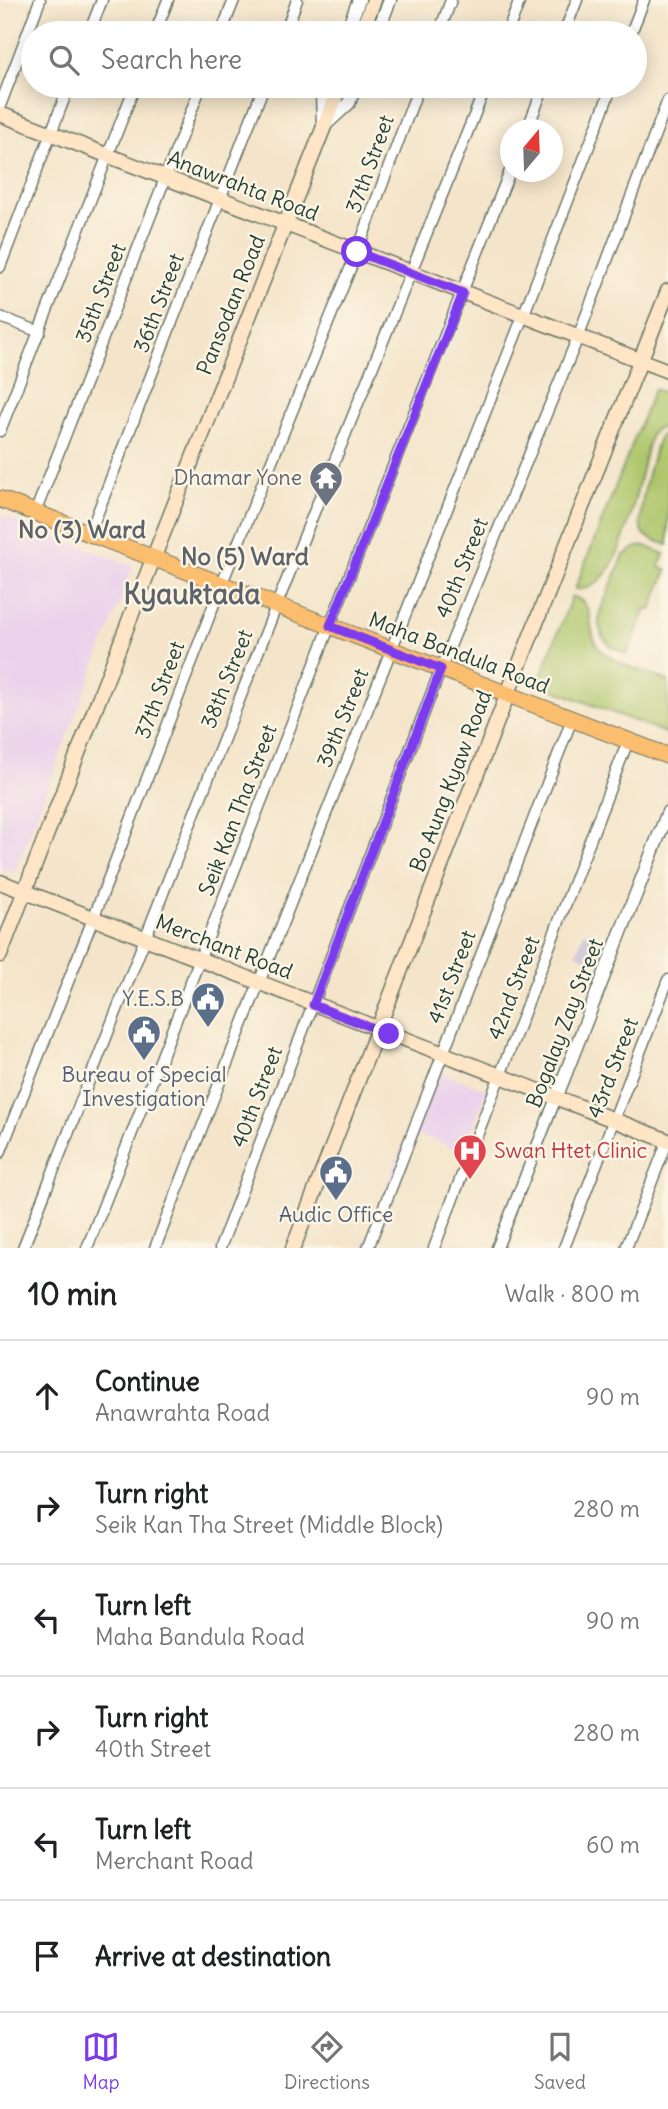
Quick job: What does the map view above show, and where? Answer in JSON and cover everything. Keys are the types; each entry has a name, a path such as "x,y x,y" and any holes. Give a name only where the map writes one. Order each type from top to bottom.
{"main road":[{"path":"366,21 374,0"},
{"name":"Pansodan Road","path":"153,559 335,98"},
{"name":"Anawrahta Road","path":"0,114 668,371"},
{"name":"Bo Aung Kyaw Road","path":"293,1248 668,291"},
{"name":"Maha Bandula Road","path":"0,499 90,531 153,559 278,602 668,756"},
{"path":"0,955 153,559"},
{"name":"Merchant Road","path":"0,882 668,1141"}],"street":[{"path":"32,21 40,0"},
{"path":"94,21 102,0"},
{"path":"160,21 168,0"},
{"path":"226,21 234,0"},
{"path":"289,21 297,0"},
{"path":"351,21 359,0"},
{"path":"382,21 390,0"},
{"path":"443,21 451,0"},
{"path":"512,21 520,0"},
{"path":"569,21 578,0"},
{"path":"636,21 644,0"},
{"path":"0,106 21,50"},
{"path":"0,267 64,98"},
{"path":"0,431 130,98"},
{"name":"35th Street","path":"36,510 196,98"},
{"name":"36th Street","path":"90,531 259,98"},
{"path":"322,98 323,126"},
{"path":"323,126 351,98"},
{"name":"37th Street","path":"0,1153 223,581 357,252 415,98"},
{"name":"38th Street","path":"23,1248 278,602 481,98"},
{"path":"531,119 539,98"},
{"name":"39th Street","path":"155,1248 257,983 524,316 606,98"},
{"name":"40th Street","path":"220,1248 442,666 578,337 668,100"},
{"path":"463,293 506,182"},
{"name":"Seik Kan Tha Street","path":"87,1248 463,293"},
{"path":"0,317 40,332"},
{"name":"41st Street","path":"368,1248 572,719"},
{"name":"42nd Street","path":"434,1248 628,741"},
{"name":"Bogalay Zay Street","path":"497,1248 668,812"},
{"name":"43rd Street","path":"564,1248 668,980"},
{"path":"626,1248 668,1141"}],"shaded area":[{"path":"0,515 134,566 14,873 0,868"},
{"path":"584,932 607,941 598,963 576,954"},
{"path":"432,1069 487,1090 463,1153 418,1136 375,1248 363,1248"}],"green space":[{"path":"654,389 668,394 668,426 656,429 651,434 635,500 618,552 606,573 592,586 575,589"},
{"path":"668,433 668,545 648,537 641,526 649,469 660,436"},
{"path":"646,546 664,554 659,567 667,570 651,610 646,609 627,654 612,647 602,636 600,612 624,555 637,547"},
{"path":"572,596 586,606 593,636 602,651 624,665 668,681 668,734 538,684"}],"place":[{"name":"Dhamar Yone","path":"326,508"},
{"name":"Y.E.S.B","path":"208,1029"},
{"name":"Bureau of Special Investigation","path":"144,1062"},
{"name":"Swan Htet Clinic","path":"470,1181"},
{"name":"Audic Office","path":"336,1202"}],"district":[{"name":"No (3) Ward","path":"82,530"},
{"name":"No (5) Ward","path":"245,557"},
{"name":"Kyauktada","path":"192,594"}],"route":[{"path":"357,252 463,293 330,626 441,669 313,1005 389,1034"}]}
